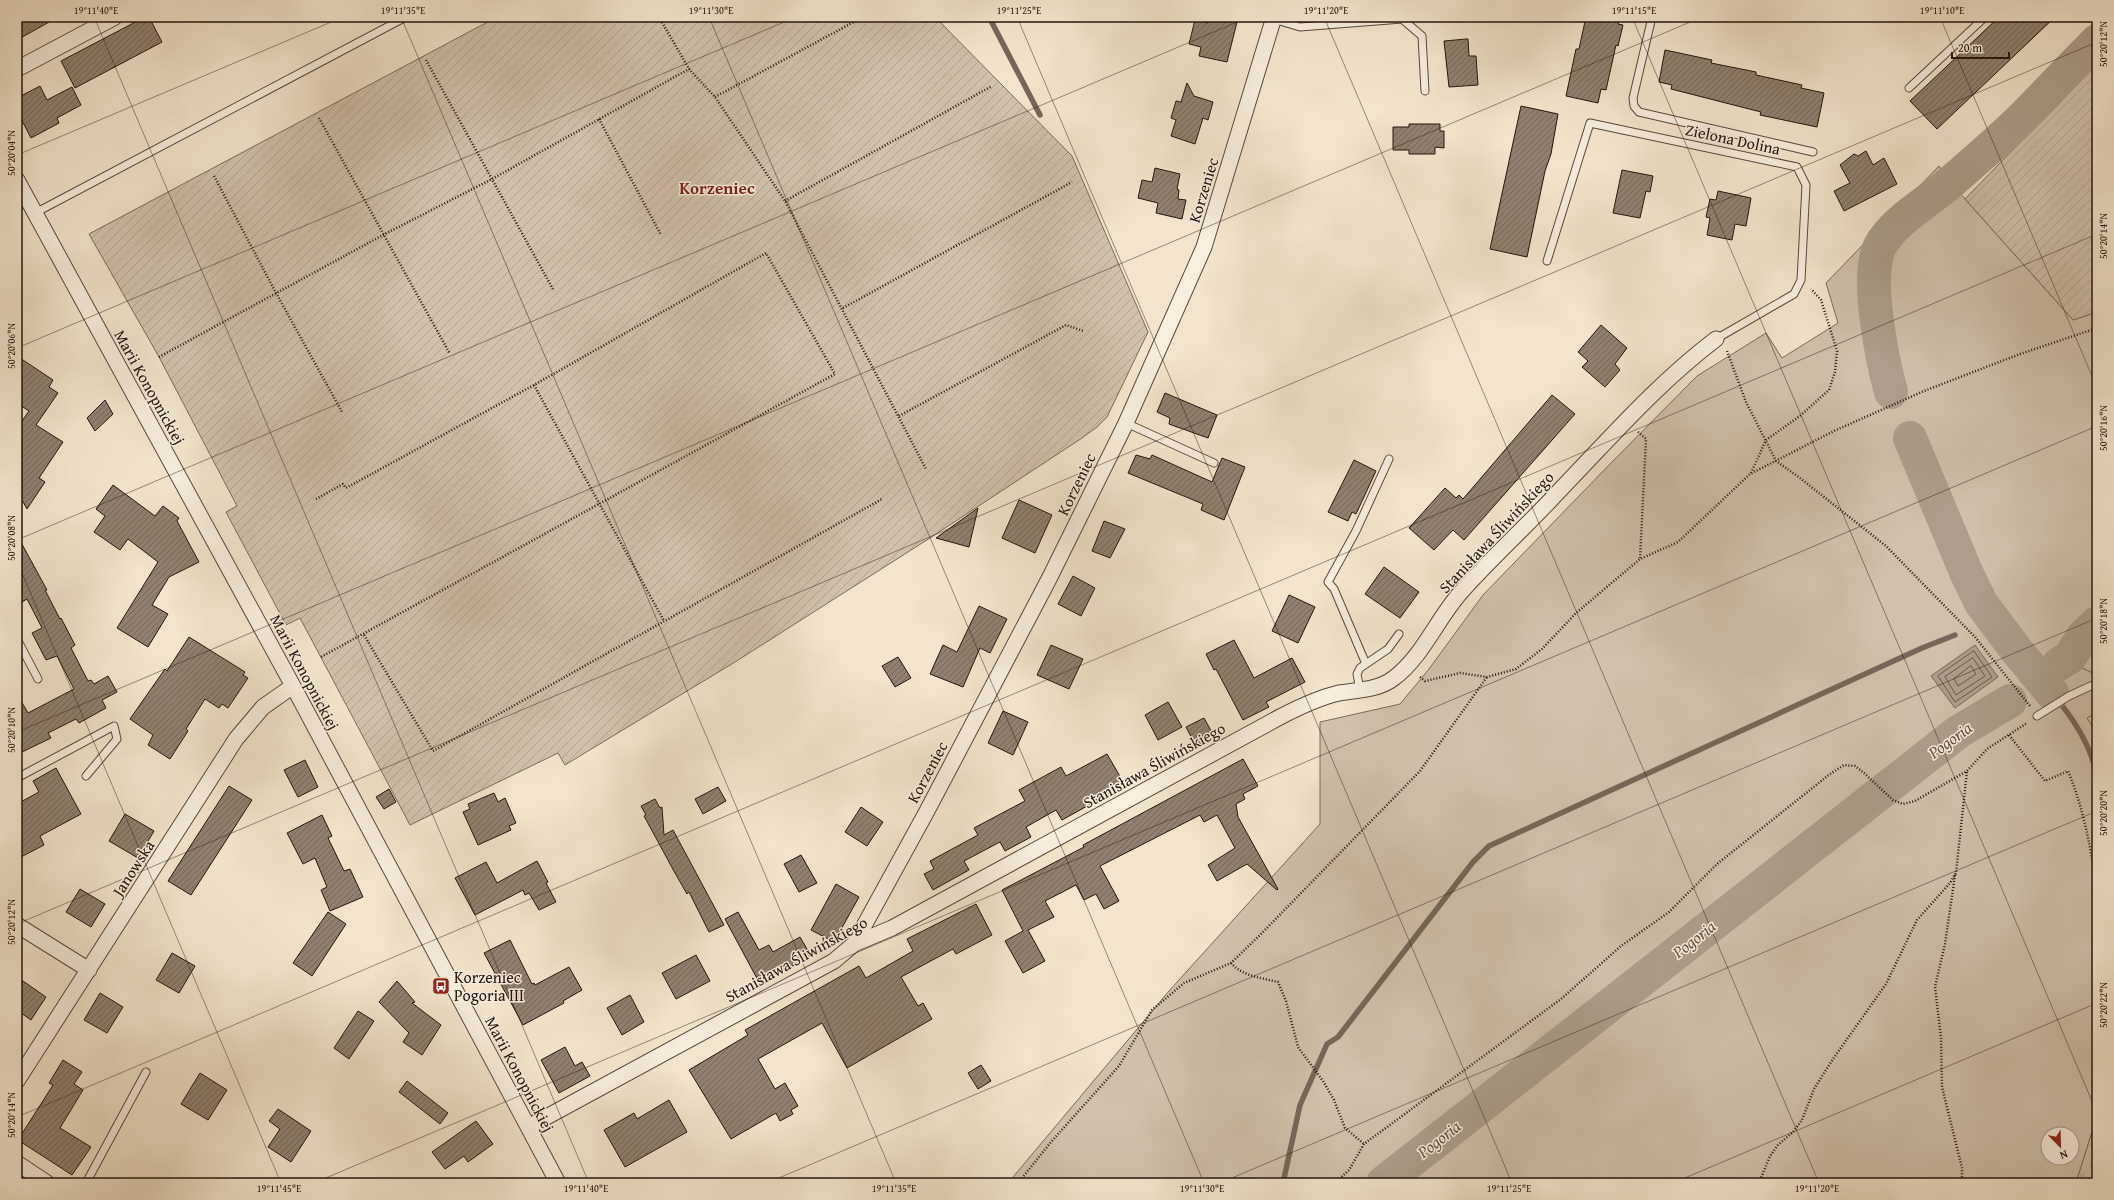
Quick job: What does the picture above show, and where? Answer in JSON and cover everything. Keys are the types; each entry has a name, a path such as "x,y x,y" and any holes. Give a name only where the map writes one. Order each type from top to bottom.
{"street":[{"path":"17,69 116,17"},
{"name":"Korzeniec","path":"854,944 869,919 1042,593 1126,422 1204,247 1274,18"},
{"name":"Marii Konopnickiej","path":"17,180 21,195 35,213 293,686 558,1183"},
{"name":"Stanisława Śliwińskiego","path":"528,1127 834,961 854,944 892,928 1306,703 1338,694 1381,685 1393,679 1407,667 1460,593 1626,421 1689,359 1716,339"},
{"name":"Janowska","path":"17,1081 236,739 263,707 293,686"},
{"path":"17,926 89,970"},
{"path":"17,1163 47,1183"}],"lane":[{"path":"35,213 406,17"},
{"name":"Zielona Dolina","path":"1652,17 1633,98 1634,106 1639,112 1813,152"},
{"path":"1909,88 1985,17"},
{"path":"1274,18 1300,27 1402,19 1422,36 1424,92"},
{"name":"Zielona Dolina","path":"1547,262 1590,123 1797,168 1806,185 1801,280"},
{"path":"1716,339 1794,294 1801,280"},
{"path":"1126,422 1214,463"},
{"path":"1366,664 1334,589 1328,582 1356,531 1389,459"},
{"path":"1360,690 1357,674 1360,668 1388,649 1399,634"},
{"path":"17,639 38,679"},
{"path":"2037,716 2069,696 2097,683"},
{"path":"17,778 114,726 117,739 86,776"},
{"path":"86,1183 146,1072"}],"path":[{"path":"659,17 689,68 715,97 785,202 843,308 926,469"},
{"path":"715,97 863,17"},
{"path":"426,60 554,291"},
{"path":"159,357 383,235 492,179 689,68"},
{"path":"785,202 992,86"},
{"path":"319,118 450,354"},
{"path":"599,119 662,235"},
{"path":"214,176 276,293 342,412"},
{"path":"843,308 1072,182"},
{"path":"316,498 343,484 346,488 534,385 766,253 836,374 599,502 364,635 321,657"},
{"path":"1750,474 1766,440 1800,416 1829,390 1835,372 1837,351 1821,300 1801,280"},
{"path":"899,416 1066,325 1083,331"},
{"path":"1407,667 1425,681 1460,673 1487,677 1516,669 1542,649 1576,613 1640,559 1678,542 1750,474 1834,431 1924,391 2020,354 2097,328"},
{"path":"1335,1183 1349,1170 1364,1144 1560,999 1621,946 1669,912 1717,864 1830,774 1844,765 1855,766 1877,784 1893,800 1903,804 1915,801 1967,771 1987,749 2037,716 1975,637 1886,546 1800,478 1776,461 1746,402 1727,351 1716,339"},
{"path":"534,385 664,621"},
{"path":"1626,421 1646,438 1640,559"},
{"path":"364,635 433,751 882,499"},
{"path":"1018,1183 1051,1142 1119,1066 1152,1010 1184,983 1231,963 1420,771 1487,677"},
{"path":"2009,734 2045,780 2068,771 2078,794 2092,856 2097,890"},
{"path":"1962,1183 1962,1168 1942,1087 1941,1038 1935,987 1945,944 1956,873 1967,771"},
{"path":"1759,1183 1770,1156 1778,1145 1793,1132 1802,1120 1814,1089 1886,984 1917,920 1950,884 1956,873"},
{"path":"1231,963 1236,968 1249,975 1278,982 1286,1001 1298,1047 1323,1081 1334,1100 1345,1128 1364,1144"}],"green space":[{"path":"497,17 935,17 1072,156 1148,332 1107,417 1097,427 1082,438 930,538 735,662 565,765 558,753 410,825 300,618 286,625 226,512 237,506 159,357 89,234"},
{"path":"2097,63 2097,312 2073,320 1965,199"},
{"path":"1939,166 1965,199 2073,320 2097,312 2097,636 2086,645 2076,665 2097,675 2097,1116 2076,1183 1008,1183 1169,991 1320,824 1320,722 1400,704 1429,669 1483,595 1697,376 1766,333 1782,358 1838,323 1826,283"},
{"path":"2097,636 2097,675 2076,665 2086,645"},
{"path":"2097,712 2097,734 2087,718"},
{"path":"2097,1116 2097,1183 2076,1183"}],"water":[{"path":"1975,645 1998,677 1955,708 1931,676"}],"building":[{"path":"17,17 58,17 17,40"},
{"path":"145,17 149,17 162,42 75,88 61,61"},
{"path":"1209,17 1237,22 1227,62 1199,56 1201,47 1189,44 1195,20 1208,23"},
{"path":"1586,17 1620,17 1618,24 1623,25 1618,46 1616,45 1606,90 1601,89 1598,103 1566,96 1576,49 1579,49"},
{"path":"1999,17 2055,17 1937,129 1910,101"},
{"path":"1468,39 1469,56 1476,56 1478,85 1449,87 1444,41"},
{"path":"1665,50 1712,60 1711,63 1756,72 1756,75 1802,85 1801,88 1824,93 1817,127 1760,115 1761,112 1671,89 1672,85 1659,82"},
{"path":"1187,83 1194,96 1213,102 1208,120 1203,118 1195,144 1171,136 1176,120 1171,118 1176,101 1181,102"},
{"path":"40,86 47,100 72,87 81,105 57,118 59,123 31,138 17,111 17,98"},
{"path":"1521,106 1558,114 1551,154 1545,171 1527,257 1490,249"},
{"path":"1409,124 1440,124 1440,131 1444,131 1444,148 1435,147 1435,154 1409,154 1409,150 1393,150 1393,127 1409,127"},
{"path":"1866,151 1873,165 1884,158 1897,184 1844,211 1834,191 1850,183 1840,165 1854,154 1858,156"},
{"path":"1155,168 1180,174 1177,189 1179,190 1178,199 1186,200 1182,219 1156,213 1158,203 1138,198 1142,180 1152,182"},
{"path":"1622,170 1653,176 1650,192 1646,191 1640,218 1613,213"},
{"path":"1718,191 1751,198 1746,226 1735,224 1732,240 1707,235 1710,218 1706,217 1710,199 1716,200"},
{"path":"1601,325 1627,348 1615,364 1620,370 1605,387 1582,367 1588,361 1578,352"},
{"path":"17,356 53,380 49,387 58,393 36,425 63,442 39,478 45,482 27,509 17,491 17,428 29,411 17,403"},
{"path":"1165,393 1217,415 1208,438 1169,424 1170,418 1157,412"},
{"path":"1552,395 1575,414 1464,540 1453,530 1434,550 1409,528 1445,488 1456,498 1459,495 1463,499"},
{"path":"105,400 113,414 95,431 87,418"},
{"path":"1136,455 1150,459 1152,455 1212,482 1222,458 1245,467 1224,520 1201,510 1203,504 1128,473"},
{"path":"1354,460 1376,471 1356,514 1352,512 1348,521 1328,512"},
{"path":"113,485 155,516 163,506 179,518 177,521 199,562 169,577 152,605 168,614 148,647 117,628 158,562 128,539 120,550 94,532 105,516 96,509"},
{"path":"1019,500 1052,515 1035,553 1002,538"},
{"path":"978,508 969,547 936,538"},
{"path":"1104,521 1125,529 1110,558 1092,551"},
{"path":"17,535 75,645 71,648 88,681 91,680 94,684 108,676 117,692 102,700 106,708 79,723 76,719 48,733 51,738 22,752 17,743 17,694 28,713 74,689 57,656 46,660 32,633 42,628 27,599 17,605"},
{"path":"1384,567 1419,592 1400,618 1365,594"},
{"path":"1073,576 1095,588 1081,616 1058,604"},
{"path":"1289,595 1315,607 1298,643 1272,631"},
{"path":"979,606 1007,619 990,653 980,648 963,687 930,674 943,645 957,652"},
{"path":"189,637 245,672 243,675 248,678 228,708 222,704 219,708 205,699 186,729 188,731 170,759 148,745 153,735 130,719 165,669 167,671"},
{"path":"1234,640 1254,678 1292,658 1305,682 1266,702 1269,707 1243,720 1216,669 1214,670 1206,654"},
{"path":"1051,645 1083,659 1069,689 1037,675"},
{"path":"898,657 911,678 895,687 882,666"},
{"path":"1168,702 1182,727 1158,740 1145,715"},
{"path":"1003,711 1028,722 1013,755 988,743"},
{"path":"1204,718 1214,736 1196,746 1186,727"},
{"path":"1107,754 1125,785 1062,820 1056,810 1026,827 1031,837 1005,851 1000,842 964,861 969,870 933,890 924,874 934,869 930,861 978,835 974,828 1025,801 1019,790 1061,767 1066,776"},
{"path":"1243,759 1258,786 1243,794 1245,799 1236,804 1238,817 1278,889 1277,890 1247,864 1217,881 1208,865 1235,848 1217,815 1204,822 1200,815 1100,866 1119,901 1104,909 1096,894 1084,900 1076,885 1045,901 1054,917 1028,930 1045,961 1023,973 1005,941 1023,931 1002,890 1084,847 1083,845"},
{"path":"305,760 318,787 298,797 284,770"},
{"path":"56,768 81,814 40,836 44,845 17,859 17,804 39,792 33,781"},
{"path":"229,786 252,800 191,895 168,881"},
{"path":"718,787 726,801 703,814 695,799"},
{"path":"389,789 396,802 384,809 376,797"},
{"path":"494,793 498,802 505,798 516,823 509,826 511,830 478,845 463,812 470,809 468,804"},
{"path":"655,799 660,808 662,807 664,835 673,830 724,925 709,932 689,892 687,894 675,873 644,816 646,815 641,806"},
{"path":"861,807 883,822 867,846 845,832"},
{"path":"125,814 154,831 138,858 109,841"},
{"path":"322,815 332,836 328,838 344,871 350,869 363,897 330,911 321,890 327,887 315,858 303,864 287,833"},
{"path":"801,855 817,883 799,892 784,864"},
{"path":"537,861 556,902 539,910 529,893 525,895 523,890 475,915 455,878 486,862 497,883"},
{"path":"836,884 859,897 834,942 811,930"},
{"path":"80,889 105,904 91,927 66,912"},
{"path":"976,904 992,935 956,954 953,949 901,977 918,1006 923,1003 932,1019 847,1068 822,1023 758,1059 775,1089 785,1083 798,1106 791,1110 793,1114 780,1121 776,1113 731,1139 689,1070 748,1035 745,1030 859,966 866,978 913,951 907,939"},
{"path":"328,912 346,924 312,976 293,963"},
{"path":"738,912 759,950 769,945 773,952 800,937 811,956 760,984 725,919"},
{"path":"510,940 532,984 534,983 535,985 569,967 582,990 563,1001 564,1003 523,1025 484,953"},
{"path":"172,953 195,966 179,993 156,980"},
{"path":"696,955 710,981 676,999 662,973"},
{"path":"23,981 46,997 31,1020 17,1010 17,990"},
{"path":"397,981 415,1002 412,1003 441,1025 422,1055 403,1042 409,1033 379,1002"},
{"path":"100,993 123,1007 107,1033 84,1020"},
{"path":"630,995 644,1022 622,1035 607,1008"},
{"path":"358,1011 374,1021 349,1059 334,1048"},
{"path":"565,1047 575,1066 582,1062 590,1076 559,1093 541,1060"},
{"path":"63,1060 82,1072 74,1084 83,1090 60,1128 91,1147 72,1175 18,1140 53,1085 49,1083"},
{"path":"981,1065 991,1081 978,1089 968,1073"},
{"path":"200,1073 227,1090 208,1120 181,1104"},
{"path":"407,1081 448,1113 440,1124 399,1092"},
{"path":"669,1100 687,1132 625,1167 604,1130 634,1113 637,1119"},
{"path":"278,1109 311,1131 291,1162 268,1147 280,1129 269,1121"},
{"path":"476,1121 493,1144 468,1162 464,1156 445,1169 432,1152"}],"waterway":[{"path":"989,17 1040,115"},
{"path":"1891,392 1883,359 1876,318 1874,277 1876,260 1880,246 1886,237 1903,219 1952,181 2019,121 2097,41"},
{"path":"1910,438 1966,572 1981,603 2017,651 2052,693"},
{"path":"1985,622 1992,618"},
{"name":"Pogoria","path":"2059,664 2070,657 2084,635 2097,623"},
{"path":"1283,1183 1300,1105 1327,1044 1338,1037 1473,862 1489,846 1922,648 1955,635"},
{"path":"2052,693 2080,732 2090,753 2097,776"},
{"name":"Pogoria","path":"1383,1183 1958,732 2010,701"}],"place":[{"name":"Korzeniec Pogoria III","path":"441,986"}],"district":[{"name":"Korzeniec","path":"717,188"}]}
